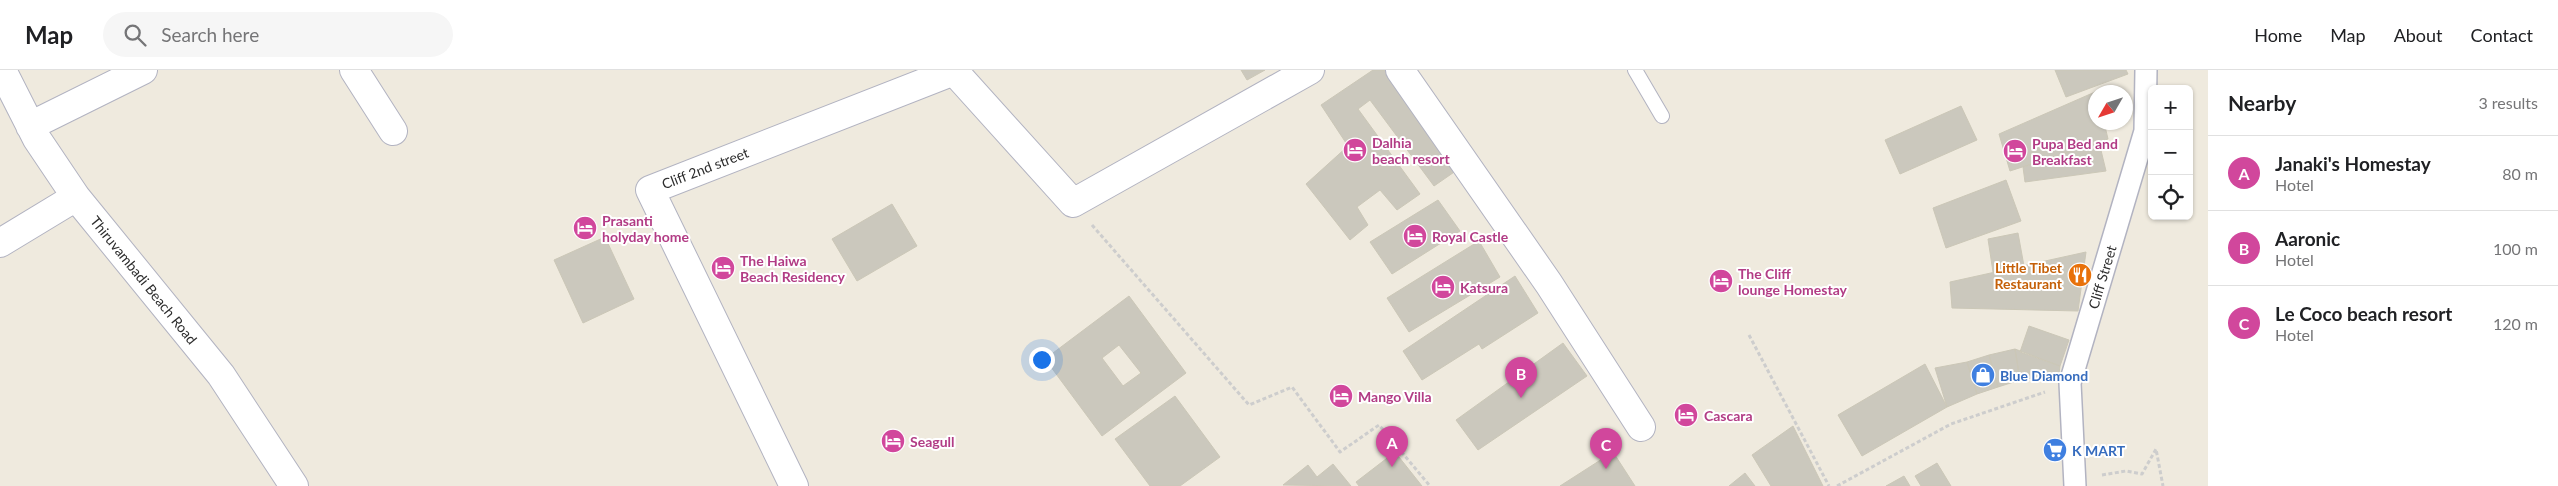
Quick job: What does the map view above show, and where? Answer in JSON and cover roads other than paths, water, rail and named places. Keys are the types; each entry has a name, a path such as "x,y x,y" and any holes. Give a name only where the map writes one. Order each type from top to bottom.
{"street":[{"name":"Thiruvambadi Beach Road","path":"2,70 30,126 76,197 221,375 294,486"},
{"path":"30,126 143,70"},
{"path":"354,70 392,131"},
{"path":"954,70 1073,203 1310,70"},
{"name":"Cliff 2nd street","path":"794,486 650,190 954,70"},
{"path":"1400,70 1549,284 1641,427"},
{"name":"Cliff Street","path":"2075,486 2070,383 2145,131 2146,70"},
{"path":"0,243 76,197"}],"lane":[{"path":"1635,70 1662,116"}],"place":[{"name":"Dalhia beach resort","path":"1355,150"},
{"name":"Pupa Bed and Breakfast","path":"2015,151"},
{"name":"Prasanti holyday home","path":"585,228"},
{"name":"Royal Castle","path":"1415,236"},
{"name":"The Haiwa Beach Residency","path":"723,268"},
{"name":"Little Tibet Restaurant","path":"2080,275"},
{"name":"The Cliff lounge Homestay","path":"1721,281"},
{"name":"Katsura","path":"1443,287"},
{"name":"Blue Diamond","path":"1983,375"},
{"name":"Mango Villa","path":"1341,396"},
{"name":"Aaronic","path":"1521,398"},
{"name":"Cascara","path":"1686,415"},
{"name":"Seagull","path":"893,441"},
{"name":"K MART","path":"2055,450"},
{"name":"Janaki's Homestay","path":"1392,467"},
{"name":"Le Coco beach resort","path":"1606,469"}]}
